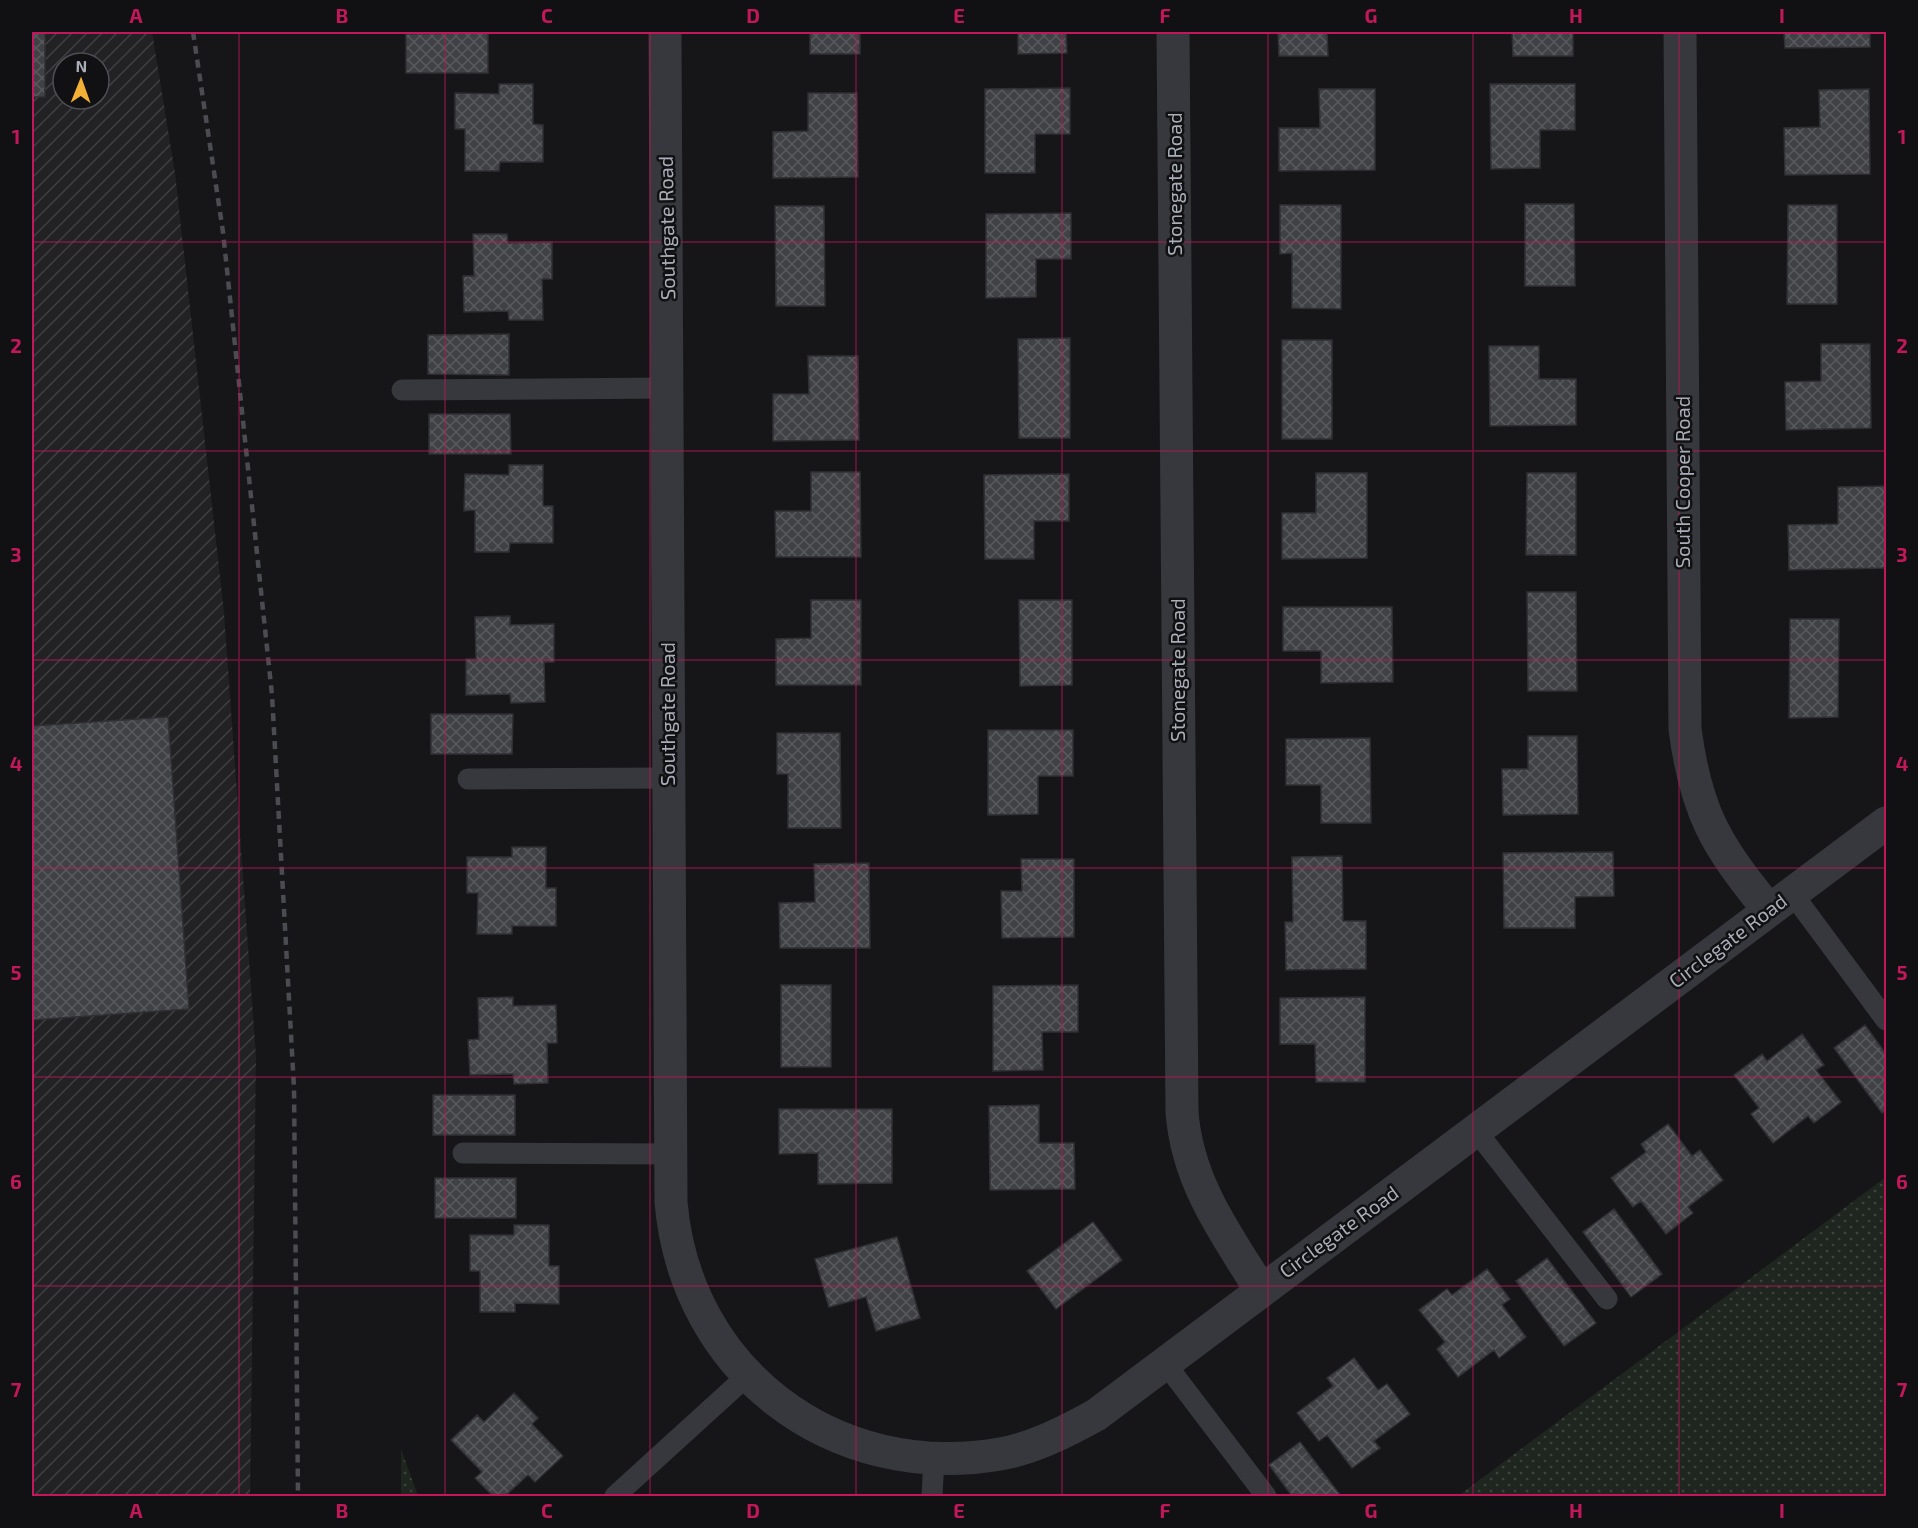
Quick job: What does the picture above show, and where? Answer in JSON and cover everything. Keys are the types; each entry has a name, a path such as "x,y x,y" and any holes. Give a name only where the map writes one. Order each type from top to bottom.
{"street":[{"name":"Southgate Road","path":"664,32 671,1154 674,1233 681,1266 704,1317 723,1347 748,1375"},
{"name":"Stonegate Road","path":"1173,32 1182,1112 1187,1150 1200,1190 1261,1290"},
{"name":"South Cooper Road","path":"1680,32 1685,729 1696,793 1710,830 1740,874 1780,901"},
{"name":"Circlegate Road","path":"748,1375 786,1409 810,1425 861,1446 934,1458 999,1454 1029,1447 1096,1415 1887,823"}],"lane":[{"path":"402,390 668,388"},
{"path":"468,779 668,777"},
{"path":"1780,901 1887,1020"},
{"path":"1477,1132 1607,1299"},
{"path":"463,1153 671,1154"},
{"path":"1165,1363 1266,1497"},
{"path":"615,1497 748,1375"},
{"path":"932,1497 934,1458"}],"shaded area":[{"path":"32,32 152,32 175,173 224,613 256,1057 250,1496 32,1496"},
{"path":"1886,1177 1886,1496 1458,1496"},
{"path":"401,1449 418,1496 401,1496"}],"building":[{"path":"32,32 45,32 45,97 32,97"},
{"path":"810,32 860,32 860,54 810,54"},
{"path":"1018,32 1066,32 1067,53 1018,54"},
{"path":"1278,32 1327,32 1328,56 1279,56"},
{"path":"1512,32 1573,32 1573,56 1513,56"},
{"path":"1784,32 1870,32 1870,47 1785,48"},
{"path":"488,33 488,73 406,73 406,34"},
{"path":"499,84 533,84 533,124 543,125 543,162 500,162 499,171 465,171 465,129 455,129 455,93 499,94"},
{"path":"1490,84 1575,84 1575,130 1540,130 1540,168 1491,169"},
{"path":"1070,88 1070,134 1035,134 1035,173 985,173 985,89"},
{"path":"1319,89 1375,89 1375,170 1279,171 1279,128 1320,128"},
{"path":"1869,89 1870,174 1785,175 1784,128 1820,127 1819,90"},
{"path":"808,93 857,93 858,177 773,178 773,132 808,131"},
{"path":"1525,204 1574,204 1575,286 1525,286"},
{"path":"1280,205 1341,205 1341,309 1292,308 1292,253 1280,254"},
{"path":"1788,205 1837,205 1837,304 1787,304"},
{"path":"775,206 824,206 825,306 776,306"},
{"path":"1071,213 1071,259 1036,259 1036,297 986,298 986,214"},
{"path":"473,234 507,234 508,243 552,242 552,279 542,279 543,320 509,320 508,311 464,312 463,276 474,276"},
{"path":"33,314 33,412 32,412"},
{"path":"509,334 509,375 428,374 428,335"},
{"path":"1070,338 1070,438 1019,438 1018,339"},
{"path":"1282,340 1332,340 1332,439 1282,439"},
{"path":"1821,344 1870,344 1871,428 1786,430 1785,382 1821,381"},
{"path":"1489,346 1539,346 1539,379 1576,379 1576,425 1490,426"},
{"path":"808,356 858,356 859,440 773,441 773,394 809,394"},
{"path":"429,414 510,414 511,454 429,454"},
{"path":"509,465 543,465 543,506 553,506 553,543 510,543 509,552 475,552 475,510 464,511 465,474 509,475"},
{"path":"811,472 860,472 861,557 776,557 775,511 811,511"},
{"path":"1316,473 1367,473 1367,558 1282,559 1282,513 1316,513"},
{"path":"1527,473 1576,473 1576,555 1526,555"},
{"path":"1069,474 1069,521 1034,521 1034,559 985,559 984,475"},
{"path":"1886,486 1886,568 1789,570 1788,525 1838,524 1838,487"},
{"path":"1527,592 1576,592 1577,691 1528,691"},
{"path":"811,600 861,600 861,685 776,685 776,639 811,638"},
{"path":"1019,600 1072,600 1072,685 1020,686"},
{"path":"1283,607 1392,607 1393,682 1321,683 1321,651 1283,651"},
{"path":"510,616 510,625 554,624 554,662 544,662 545,702 511,703 510,694 466,695 466,659 476,659 475,617"},
{"path":"1790,619 1839,619 1838,717 1789,718"},
{"path":"431,714 513,714 512,754 431,754"},
{"path":"168,717 189,1009 32,1020 32,726"},
{"path":"988,730 1073,730 1073,776 1038,776 1038,814 988,815"},
{"path":"777,733 840,733 841,828 788,828 788,774 777,774"},
{"path":"1528,736 1577,736 1578,814 1503,815 1502,769 1528,769"},
{"path":"1370,738 1371,823 1321,823 1321,785 1286,785 1286,739"},
{"path":"512,847 546,847 546,888 556,888 556,926 512,926 512,934 477,934 478,893 467,893 467,857 512,857"},
{"path":"1613,852 1614,896 1575,897 1575,928 1504,928 1503,853"},
{"path":"1342,856 1343,921 1366,921 1366,969 1286,970 1285,922 1293,922 1292,857"},
{"path":"1021,859 1074,859 1074,937 1002,938 1001,891 1022,891"},
{"path":"869,863 870,948 780,948 779,903 815,902 814,864"},
{"path":"781,985 831,985 831,1067 781,1067"},
{"path":"1078,985 1078,1032 1042,1032 1043,1070 993,1071 993,986"},
{"path":"513,997 513,1006 556,1005 557,1043 547,1043 548,1083 514,1084 513,1074 470,1075 468,1040 479,1039 478,998"},
{"path":"1365,997 1365,1082 1316,1082 1315,1044 1280,1044 1280,998"},
{"path":"1865,1025 1886,1054 1886,1110 1882,1113 1834,1048"},
{"path":"1802,1034 1824,1065 1816,1070 1841,1102 1814,1123 1808,1116 1773,1143 1751,1114 1759,1108 1734,1075 1762,1054 1767,1061"},
{"path":"433,1095 515,1095 515,1135 433,1135"},
{"path":"1039,1105 1039,1143 1074,1143 1075,1189 990,1190 989,1106"},
{"path":"779,1109 892,1109 892,1183 818,1184 818,1153 779,1154"},
{"path":"1668,1124 1692,1156 1700,1150 1723,1180 1688,1207 1693,1213 1666,1234 1641,1201 1633,1207 1611,1178 1646,1152 1641,1144"},
{"path":"435,1178 516,1178 516,1218 435,1218"},
{"path":"1614,1209 1662,1274 1631,1297 1583,1232"},
{"path":"1093,1222 1122,1260 1056,1309 1027,1271"},
{"path":"514,1225 549,1225 549,1266 559,1266 559,1304 515,1303 515,1312 480,1312 480,1271 470,1271 470,1235 514,1235"},
{"path":"897,1237 920,1318 876,1331 866,1297 829,1307 815,1259"},
{"path":"1547,1258 1596,1323 1564,1346 1516,1281"},
{"path":"1487,1269 1510,1299 1502,1305 1526,1337 1499,1358 1494,1350 1458,1377 1437,1349 1445,1342 1419,1310 1447,1289 1452,1295"},
{"path":"1354,1358 1378,1390 1387,1384 1410,1414 1374,1441 1380,1448 1352,1468 1327,1435 1319,1441 1297,1413 1333,1386 1327,1378"},
{"path":"514,1393 538,1418 532,1424 563,1456 535,1482 528,1475 505,1496 493,1496 475,1478 482,1472 451,1440 477,1415 484,1422"},
{"path":"1300,1442 1341,1496 1292,1496 1269,1465"}],"railway":[{"path":"193,32 223,232 272,695 294,1088 298,1496"}]}
